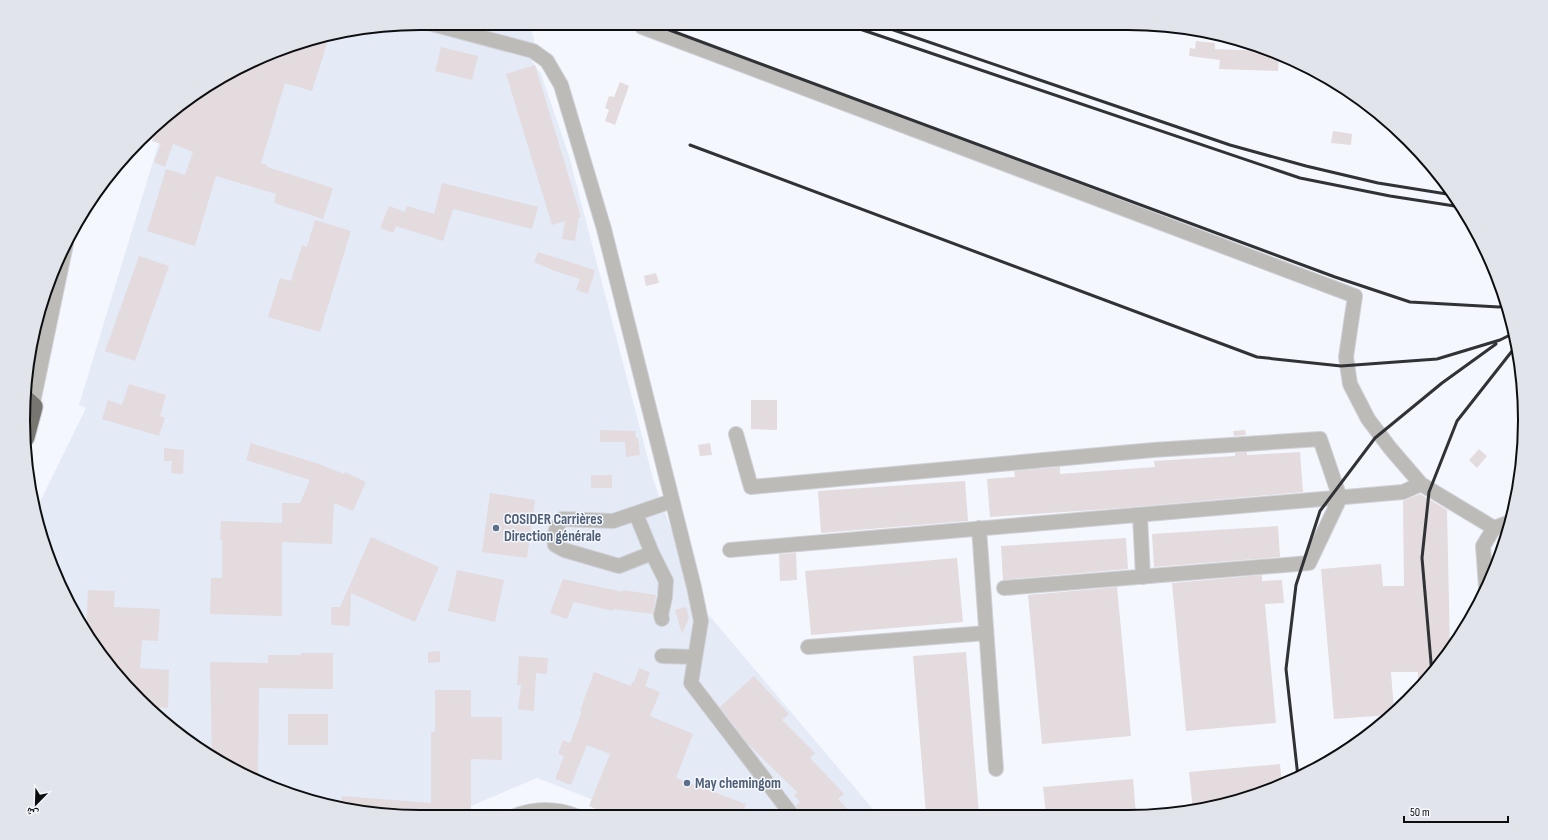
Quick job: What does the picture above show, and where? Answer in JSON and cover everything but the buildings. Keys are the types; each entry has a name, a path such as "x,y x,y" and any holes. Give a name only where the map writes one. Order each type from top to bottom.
{"street":[{"path":"454,30 533,51 547,61 560,85 604,229 694,587 700,621 691,683 788,810"},
{"path":"650,30 1355,296 1346,357 1350,384 1368,419 1390,448 1421,484 1494,528"},
{"path":"31,390 59,274"},
{"path":"736,434 751,487 1153,450 1320,440 1340,498 1309,563 1004,588"},
{"path":"730,550 1403,492 1421,484"},
{"path":"652,553 618,566 555,546 555,533 558,524 562,519 613,521 672,501"},
{"path":"636,514 652,553 666,581 665,597 661,615 662,619"},
{"path":"1140,515 1143,577"},
{"path":"1485,576 1483,546 1494,528 1504,524"},
{"path":"979,528 996,769"},
{"path":"808,647 986,633"},
{"path":"662,656 695,657"},
{"path":"542,810 558,810"}],"shaded area":[{"path":"531,30 534,38 532,61 541,74 569,156 654,482 697,601 874,810 619,810 537,778 461,810 420,810 369,807 319,797 248,770 203,744 144,696 111,657 82,615 60,569 43,521 39,504 86,408 79,405 161,135 155,135 203,96 225,82 271,60 319,43 369,33 394,31"}],"railway":[{"path":"669,30 1335,277 1410,302 1501,307"},
{"path":"863,30 1300,178 1390,196 1454,206"},
{"path":"894,30 1230,145 1306,166 1378,183 1445,194"},
{"path":"690,145 1257,357 1341,366 1437,359 1500,340 1509,336"},
{"path":"1297,771 1286,669 1296,585 1320,511 1375,438 1442,383 1496,344"},
{"path":"1431,664 1422,558 1429,492 1457,421 1512,351"}],"place":[{"name":"COSIDER Carrières Direction générale","path":"496,528"},
{"name":"May chemingom","path":"687,783"}]}
